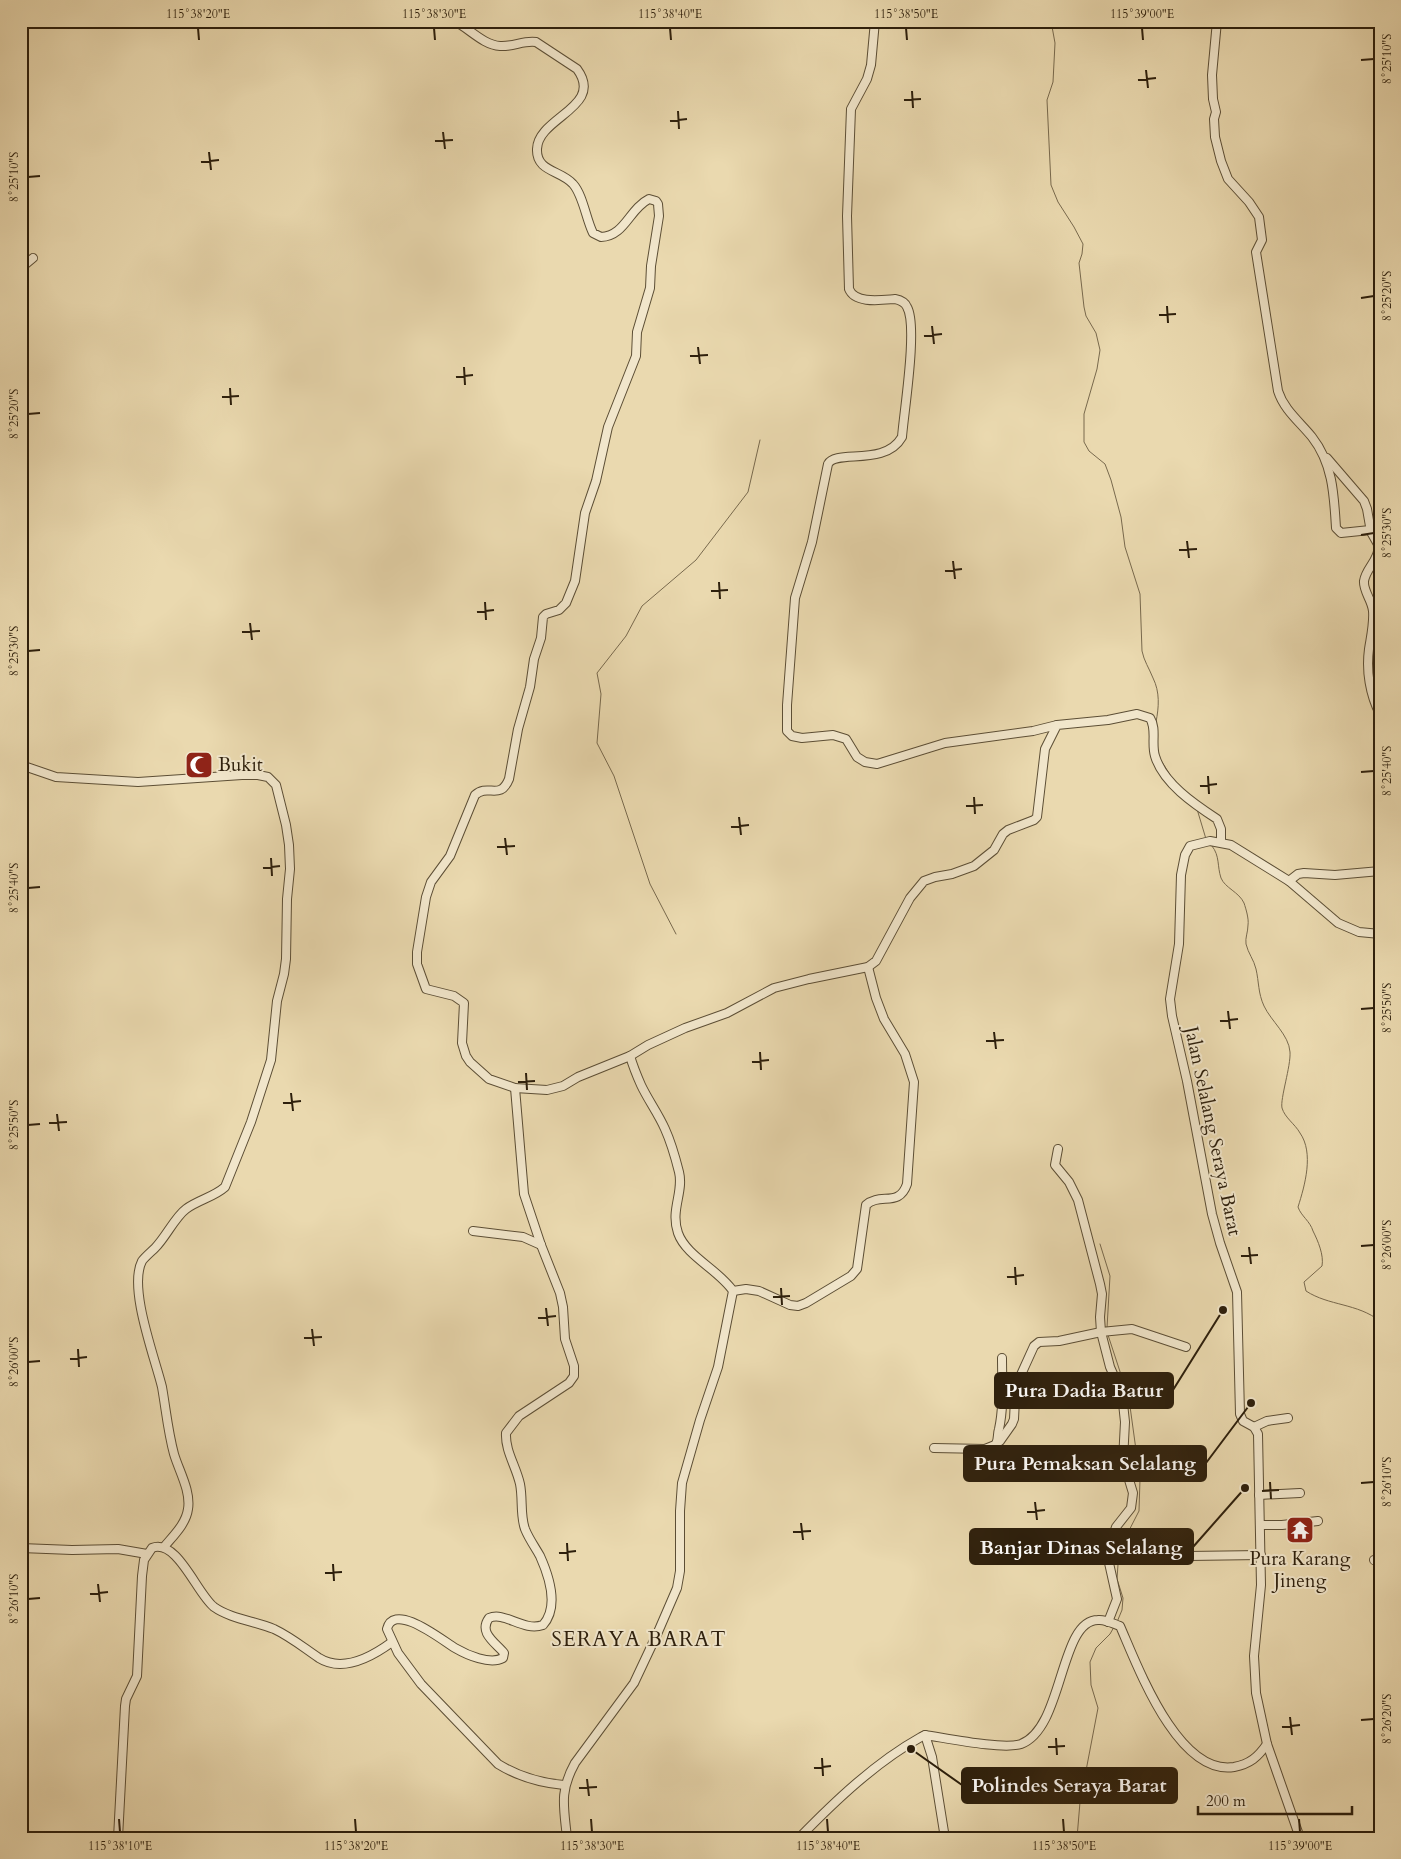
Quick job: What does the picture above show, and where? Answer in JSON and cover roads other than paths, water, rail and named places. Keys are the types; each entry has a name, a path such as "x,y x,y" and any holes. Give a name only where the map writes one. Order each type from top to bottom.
{"street":[{"path":"454,21 490,43 500,46 528,41 536,42 578,69 582,75 584,89 582,96 569,111 540,137 537,149 538,158 543,165 574,184 593,233 601,238 618,232 636,208 649,199 656,201 659,208 650,288 637,332 636,356 608,427 596,481 585,513 575,582 566,603 559,610 546,614 543,617 541,638 534,659 530,687 518,729 513,762 506,786 500,791 480,791 475,794 450,856 432,882 426,897 421,921 417,964 426,989 462,1000 465,1009 462,1043 466,1056 478,1071 489,1079 515,1088 547,1090 556,1088 586,1073 630,1056 648,1045 685,1028 728,1013 774,988 868,967 876,961 906,905 924,881 974,866 994,850 1003,834 1008,830 1034,820 1037,817 1044,749 1057,725"},
{"path":"875,21 871,65 867,79 851,109 847,216 848,289 851,295 857,298 895,299 907,306 911,318 912,336 902,437 897,445 884,453 865,457 835,458 830,460 828,464 812,542 795,598 786,704 786,731 792,736 802,738 833,735 846,739 857,756 865,762 877,764 945,743 1033,732 1057,725 1108,720 1137,714 1150,718 1153,723 1154,754 1158,765 1168,779 1217,819 1221,829 1221,842 1238,849 1289,881 1338,923 1359,932 1380,934"},
{"path":"1217,21 1212,75 1213,99 1216,112 1214,127 1219,156 1228,179 1250,202 1259,217 1262,240 1256,252 1278,391 1288,409 1324,455 1361,497 1367,510 1370,530 1378,541 1380,549 1368,570 1364,586 1372,604 1373,625 1368,654 1369,677 1374,703 1380,714"},
{"path":"21,268 33,258"},
{"path":"1324,455 1332,481 1336,528 1341,533 1370,530"},
{"path":"21,765 56,777 113,781 158,782 242,775 268,777 277,788 286,825 290,869 286,899 286,959 277,1001 271,1060 258,1102 225,1187 180,1214 162,1240 143,1260 140,1267 139,1295 143,1317 161,1386 174,1455 188,1499 186,1517 164,1547"},
{"name":"Jalan Selalang Seraya Barat","path":"1221,842 1210,841 1190,846 1184,860 1180,875 1179,944 1170,999 1212,1214 1237,1292 1240,1414 1243,1421 1254,1427 1258,1434 1261,1585 1254,1646 1254,1668 1261,1722 1273,1763 1293,1814 1300,1838"},
{"path":"1289,881 1298,874 1304,873 1335,875 1380,871"},
{"path":"733,1291 746,1289 759,1291 794,1306 806,1303 851,1276 857,1269 866,1205 900,1196 904,1192 907,1184 914,1082 904,1054 884,1019 868,967"},
{"path":"568,1838 564,1785 575,1763 634,1683 674,1595 680,1571 682,1483 718,1367 733,1291 727,1283 683,1242 678,1233 675,1209 680,1186 679,1171 666,1131 641,1085 630,1056"},
{"path":"515,1088 524,1194 560,1293 563,1307 564,1339 574,1366 574,1376 569,1383 519,1416 509,1428 506,1436 510,1456 520,1482 524,1525 543,1563 548,1579 551,1598 548,1617 543,1625 534,1627 499,1617 490,1618 486,1624 486,1631 490,1639 504,1653 503,1658 500,1660 467,1654 406,1619 394,1620 388,1624 388,1631 398,1653 421,1684 498,1764 531,1780 564,1785"},
{"path":"1058,1149 1055,1165 1070,1184 1078,1200 1100,1284 1102,1294 1101,1332 1110,1367 1122,1394 1125,1422 1123,1460 1133,1493 1131,1508 1116,1528 1107,1554 1117,1599 1109,1622"},
{"path":"473,1231 523,1237 541,1244"},
{"path":"934,1448 985,1449 995,1445 1000,1440 1012,1424 1014,1399 1019,1379 1034,1346 1040,1342 1059,1341 1101,1332 1132,1330 1186,1347"},
{"path":"995,1445 999,1437 998,1430 1001,1422 1002,1358"},
{"path":"1254,1427 1267,1420 1288,1418"},
{"path":"1259,1495 1300,1493"},
{"path":"1260,1524 1282,1525 1318,1521"},
{"path":"118,1838 123,1723 126,1699 137,1676 144,1560 147,1554 155,1547 164,1547 180,1561 206,1598 216,1608 226,1614 257,1623 286,1635 326,1662 351,1663 372,1655 392,1642"},
{"path":"21,1548 118,1549 147,1554"},
{"path":"1188,1556 1261,1555"},
{"path":"800,1838 818,1818 869,1774 925,1735 978,1743 1016,1746 1028,1741 1044,1722 1075,1635 1086,1623 1091,1621 1099,1620 1120,1626 1149,1692 1177,1736 1191,1752 1210,1765 1223,1767 1249,1763 1267,1744"},
{"path":"925,1735 932,1757 939,1806 947,1838"},
{"path":"1257,1756 1268,1758 1273,1763"}],"waterway":[{"path":"1051,21 1055,43 1053,82 1047,100 1051,185 1058,202 1083,244 1079,263 1084,307 1086,316 1096,333 1100,350 1097,369 1084,414 1084,442 1089,451 1105,464 1121,517 1125,547 1140,594 1142,651 1158,694 1156,722"},
{"path":"676,934 650,884 614,776 597,743 601,694 597,673 626,636 642,606 696,560 748,492 760,440"},
{"path":"1160,759 1174,781"},
{"path":"1197,809 1206,839"},
{"path":"1212,846 1217,857 1221,878 1244,903 1248,920 1246,944 1255,966 1262,1001 1289,1046 1290,1058 1282,1108 1285,1115 1298,1130 1307,1150 1307,1169 1298,1207 1312,1227 1322,1257 1322,1266 1304,1282 1306,1291 1315,1296 1362,1311 1380,1321"},
{"path":"1100,1244 1110,1276 1107,1328"},
{"path":"1108,1335 1129,1399 1140,1479 1139,1511 1119,1550 1117,1579 1123,1598 1122,1610 1117,1622"},
{"path":"1077,1838 1080,1802 1098,1708 1091,1685 1090,1662 1096,1648 1110,1634 1114,1627"}],"place":[{"name":"Bukit","path":"199,765"},
{"name":"Pura Dadia Batur","path":"1223,1310"},
{"name":"Pura Pemaksan Selalang","path":"1251,1403"},
{"name":"Banjar Dinas Selalang","path":"1245,1488"},
{"name":"Pura Karang Jineng","path":"1300,1530"},
{"name":"Polindes Seraya Barat","path":"911,1749"}],"district":[{"name":"SERAYA BARAT","path":"639,1639"}]}
